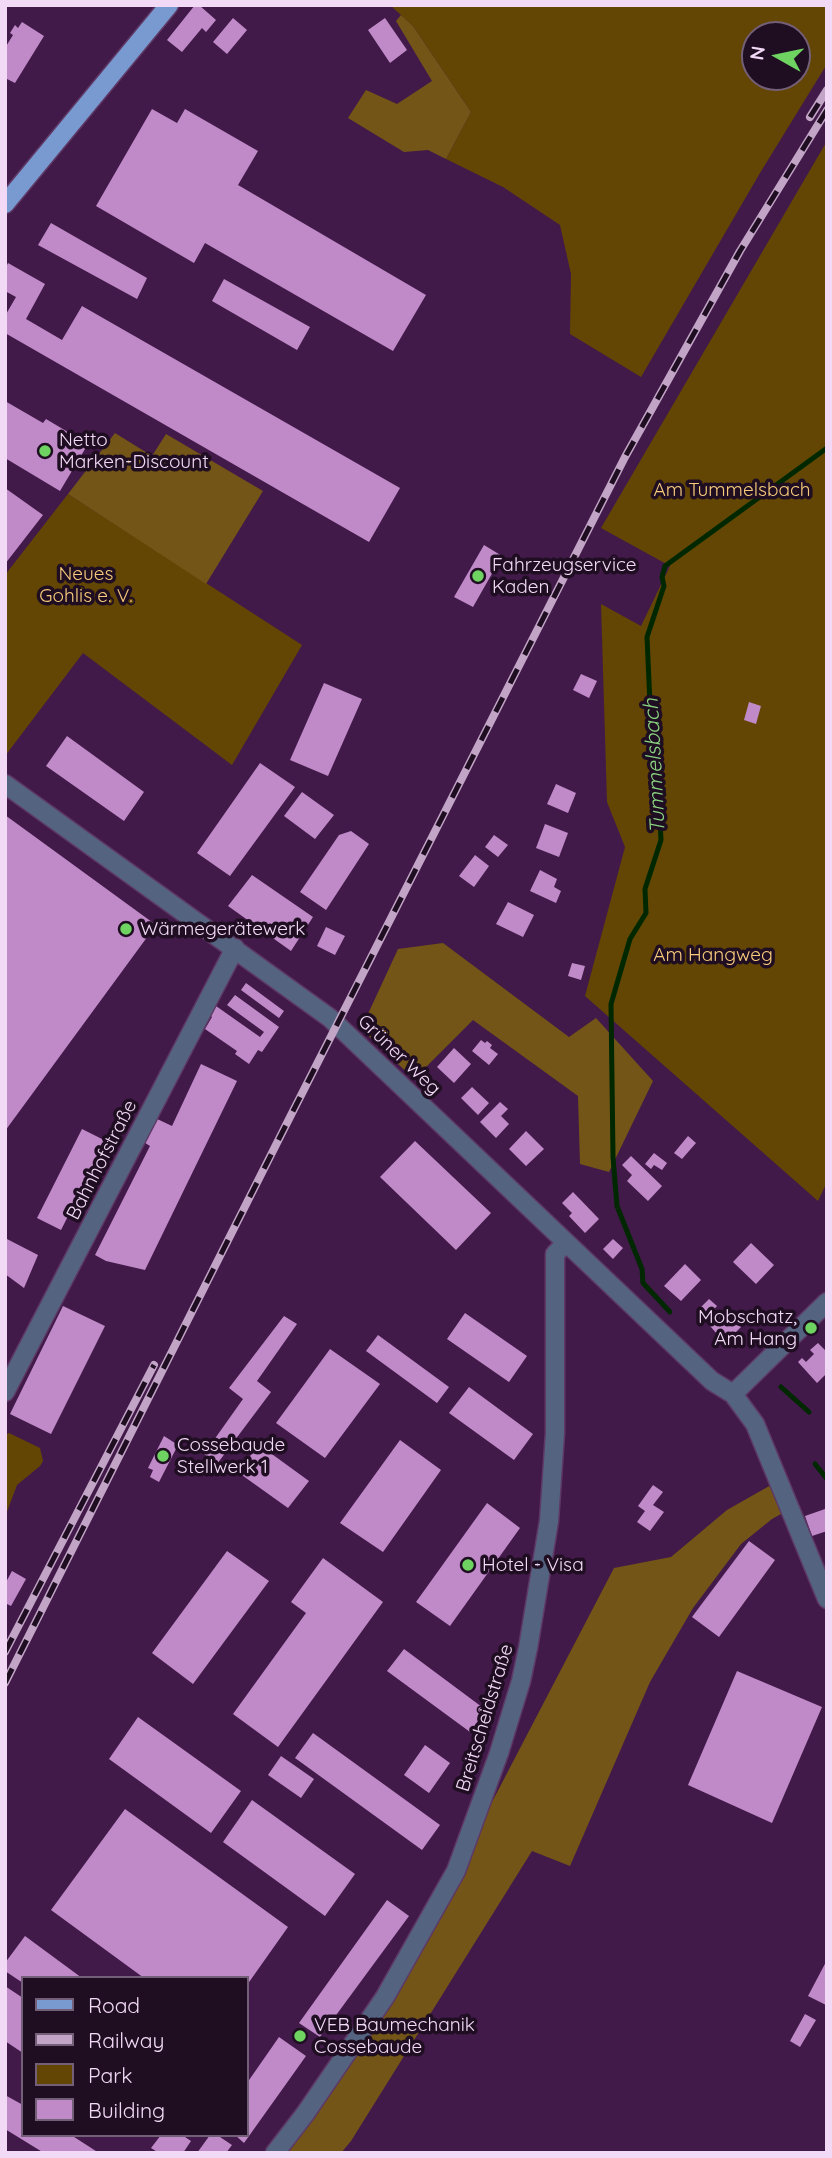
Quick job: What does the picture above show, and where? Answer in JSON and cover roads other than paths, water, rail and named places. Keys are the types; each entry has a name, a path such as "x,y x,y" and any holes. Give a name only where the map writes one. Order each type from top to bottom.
{"main road":[{"path":"5,204 169,5"}],"street":[{"name":"Grüner Weg","path":"5,784 235,948 337,1025 712,1381 733,1394 755,1424 827,1599"},
{"name":"Bahnhofstraße","path":"5,1392 235,948"},
{"name":"Breitscheidstraße","path":"275,2153 385,1997 456,1871 499,1754 521,1681 549,1521 555,1433 555,1254 566,1243"},
{"path":"733,1394 827,1301"}],"waterway":[{"name":"Tummelsbach","path":"670,1312 643,1283 642,1269 617,1206 613,1157 611,1004 630,939 646,913 645,889 661,840 647,637 664,586 662,577 665,566 827,448"},
{"name":"Tummelsbach","path":"781,1387 809,1412"},
{"name":"Tummelsbach","path":"815,1464 827,1479"}],"railway":[{"path":"810,117 827,90"},
{"path":"5,1683 625,457 740,251 827,110"},
{"path":"5,1652 154,1365"}],"place":[{"name":"Netto Marken-Discount","path":"45,451"},
{"name":"Fahrzeugservice Kaden","path":"478,576"},
{"name":"Wärmegerätewerk","path":"126,929"},
{"name":"Mobschatz, Am Hang","path":"811,1328"},
{"name":"Cossebaude Stellwerk 1","path":"163,1456"},
{"name":"Hotel - Visa","path":"468,1565"},
{"name":"VEB Baumechanik Cossebaude","path":"300,2036"}],"park label":[{"name":"Am Tummelsbach","path":"732,490"},
{"name":"Neues Gohlis e. V.","path":"86,585"},
{"name":"Am Hangweg","path":"713,955"}]}
